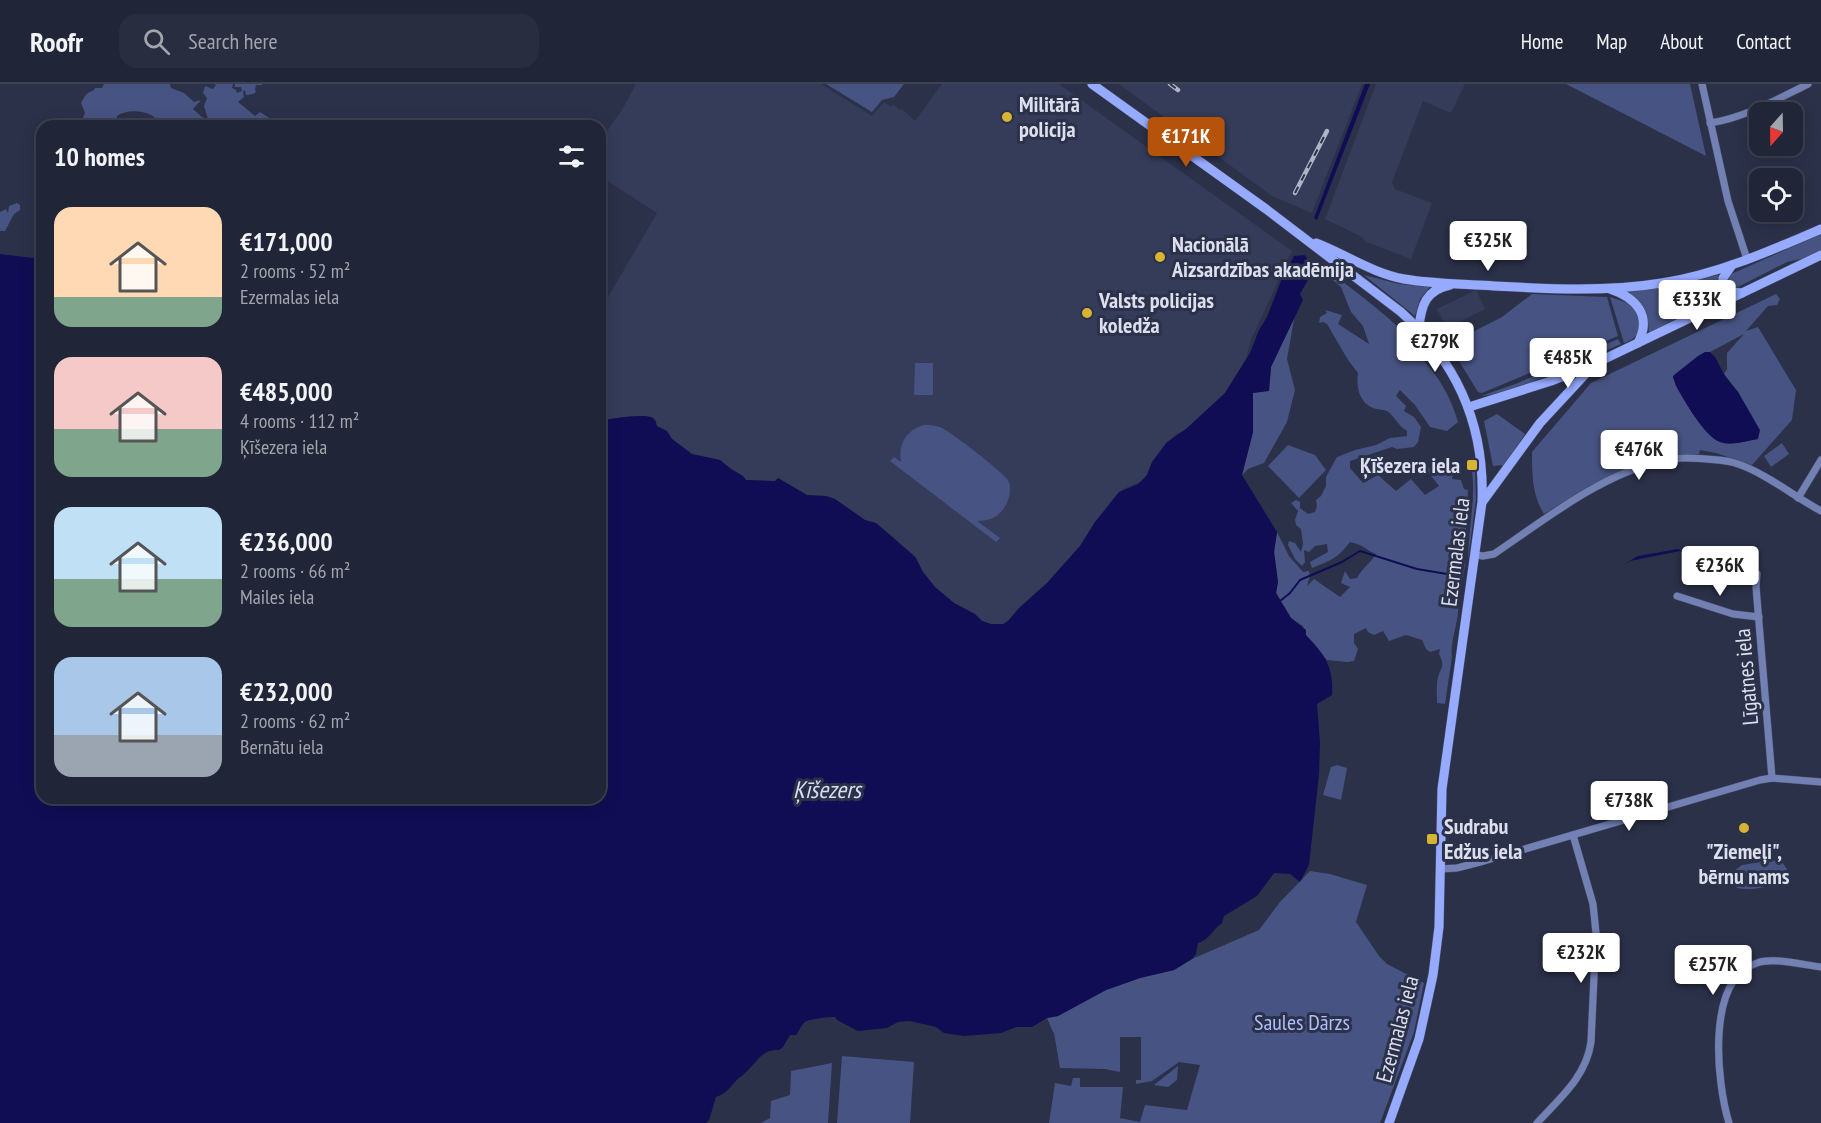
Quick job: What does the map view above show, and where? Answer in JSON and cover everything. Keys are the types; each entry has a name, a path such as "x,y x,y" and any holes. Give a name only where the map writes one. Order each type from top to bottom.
{"street":[{"name":"Ezermalas iela","path":"1092,84 1305,239 1419,328 1452,373 1469,407 1481,464 1482,502 1442,789 1439,927 1433,975 1419,1039 1389,1123"},
{"path":"1702,84 1728,201 1747,259"},
{"path":"1710,123 1759,107 1808,84"},
{"path":"1305,239 1386,274 1404,279 1559,289 1608,288 1662,283 1732,265 1821,229"},
{"path":"1469,407 1551,381 1594,364 1821,255"},
{"path":"1732,265 1723,278 1724,287 1743,293"},
{"path":"1419,328 1423,304 1428,297 1443,286 1455,283"},
{"path":"1608,288 1630,299 1638,307 1644,322 1638,343"},
{"path":"1482,502 1540,423 1594,364"},
{"path":"1476,555 1494,554 1595,487 1633,470 1670,459 1736,463 1751,469 1821,511"},
{"path":"1798,498 1821,460"},
{"name":"Līgatnes iela","path":"1757,574 1756,587 1772,778"},
{"path":"1677,596 1733,614 1759,617"},
{"path":"1440,869 1457,868 1772,778 1821,782"},
{"path":"1537,1123 1579,1078 1590,1052 1596,933 1593,904 1573,835"},
{"path":"1729,1123 1720,1074 1718,1038 1723,1007 1735,980 1748,967 1760,962 1773,961 1821,967"}],"shaded area":[{"path":"636,84 821,84 872,116 884,102 891,107 893,104 900,110 902,109 915,121 942,84 1059,84 1292,251 1251,340 1246,359 1225,393 1186,429 1175,435 1152,462 1142,481 1123,489 1112,500 1080,546 1047,583 1008,621 1003,624 991,624 982,621 975,614 954,603 935,587 912,554 876,523 865,520 835,499 807,495 778,478 769,482 746,480 720,460 692,454 672,439 667,431 631,417 606,420 606,301 657,213 606,180 606,133"},
{"path":"1119,84 1362,84 1312,213 1272,196"},
{"path":"1376,84 1465,84 1451,113 1423,101 1392,182 1395,189 1432,203 1411,259 1366,242 1362,237 1325,219"},
{"path":"1476,290 1485,309 1447,328 1437,309"}],"green space":[{"path":"104,84 170,84 171,88 184,93 194,102 201,100 193,109 208,119 204,106 207,98 203,93 205,86 213,89 216,85 214,84 233,84 232,88 237,93 242,91 241,87 235,87 235,84 262,84 256,85 256,92 253,94 246,95 245,90 244,97 238,102 255,116 260,112 272,120 157,120 151,115 133,111 117,116 117,120 82,120 85,113 81,103 95,88 102,88"},
{"path":"826,84 904,84 894,97 882,100 872,112"},
{"path":"1566,84 1690,84 1706,156"},
{"path":"17,203 20,205 20,210 14,214 5,231 0,231 0,212 6,209 8,213 9,206"},
{"path":"1821,234 1821,251 1809,257 1787,262 1736,288 1728,286 1726,282 1729,275"},
{"path":"1327,270 1364,298 1411,339 1421,351 1420,356 1438,379 1458,422 1447,431 1430,427 1415,405 1400,390 1396,396 1406,406 1404,411 1414,417 1421,427 1418,442 1414,447 1397,449 1392,447 1350,461 1350,468 1363,483 1378,475 1396,491 1411,479 1425,495 1439,486 1424,467 1430,468 1439,461 1445,467 1451,464 1455,468 1452,479 1461,480 1464,489 1468,490 1466,529 1462,545 1465,547 1465,565 1463,577 1459,577 1461,587 1445,704 1437,703 1437,680 1442,668 1440,649 1430,652 1422,640 1406,635 1389,641 1383,631 1374,635 1366,628 1354,634 1354,643 1358,649 1354,661 1327,660 1305,635 1303,626 1291,618 1276,593 1278,582 1274,552 1277,532 1289,556 1303,572 1309,571 1307,586 1314,579 1340,597 1350,587 1341,583 1345,571 1350,579 1357,578 1376,554 1350,542 1342,552 1312,568 1310,562 1328,552 1327,544 1315,546 1309,552 1304,550 1305,562 1302,566 1295,559 1288,545 1289,541 1295,543 1301,552 1303,544 1301,529 1296,525 1295,520 1298,511 1291,503 1296,500 1300,502 1300,508 1308,514 1315,512 1316,500 1326,486 1326,477 1337,457 1376,445 1390,438 1407,436 1407,431 1389,413 1368,406 1364,402 1358,388 1358,373 1327,324 1319,323 1320,317 1327,313 1325,310 1342,315 1338,324 1369,344 1363,326 1351,312 1341,287 1327,275"},
{"path":"1364,275 1399,284 1430,287 1420,299 1415,316"},
{"path":"1718,275 1718,286 1725,298 1649,333 1644,309 1628,291 1672,286"},
{"path":"1532,294 1607,297 1618,336 1482,393 1478,392 1459,361 1453,362 1443,347 1502,317"},
{"path":"1776,294 1780,299 1777,305 1768,306 1746,331 1758,327 1796,390 1792,420 1752,465 1700,450 1699,454 1656,459 1617,472 1544,514 1535,492 1532,452 1591,383","holes":["1744,334 1727,353 1727,369 1724,374 1738,392 1759,430 1757,439 1730,444 1714,438 1693,413 1673,377 1705,352 1710,352"]},
{"path":"1610,297 1628,303 1640,316 1638,333 1633,339 1624,343"},
{"path":"1295,314 1287,359 1295,390 1287,422 1264,463 1248,469 1242,475 1253,432 1253,393 1269,390 1271,367"},
{"path":"1618,339 1621,344 1547,376 1498,394 1481,396 1518,383"},
{"path":"915,363 933,363 933,395 914,395"},
{"path":"1497,414 1525,434 1505,465 1493,466 1484,421"},
{"path":"923,425 937,426 947,431 1008,480 1010,490 1003,510 993,518 977,521 1000,538 996,542 890,461 894,457 901,462 900,455 904,439"},
{"path":"1782,443 1789,454 1771,467 1764,456"},
{"path":"1288,445 1315,455 1326,470 1299,498 1268,466"},
{"path":"1472,471 1475,471 1476,499 1468,560 1473,493"},
{"path":"1337,765 1347,768 1341,800 1323,795 1331,767"},
{"path":"1773,860 1782,862 1787,869 1785,879 1780,882 1762,888 1743,889 1737,888 1732,880 1734,871 1742,865"},
{"name":"Saules Dārzs","path":"1310,871 1330,874 1367,885 1356,922 1387,964 1424,983 1414,1032 1380,1123 1049,1123 1055,1083 1071,1086 1073,1078 1080,1078 1080,1087 1123,1087 1120,1118 1140,1122 1145,1105 1187,1110 1200,1065 1179,1062 1152,1081 1136,1084 1136,1080 1141,1080 1141,1037 1120,1037 1120,1072 1105,1069 1060,1068 1054,1033 1047,1018 1058,1016 1106,990 1140,978 1174,970 1192,959 1259,930 1280,902"},
{"path":"842,1056 914,1062 910,1123 837,1123"},
{"path":"832,1063 828,1123 761,1123 770,1118 771,1101 790,1095 791,1071"},
{"path":"1178,1066 1177,1080 1168,1087 1154,1085"}],"water":[{"path":"1365,84 1370,84 1317,220 1314,218"},
{"name":"Ķīšezers","path":"0,254 36,258 36,804 606,804 606,420 635,416 653,418 657,426 667,431 672,439 692,454 720,460 746,480 775,481 778,478 807,495 835,499 865,520 876,523 912,554 935,587 954,603 975,614 982,621 1003,624 1047,583 1080,546 1095,522 1119,492 1138,484 1147,475 1152,462 1167,442 1186,429 1225,393 1250,353 1294,256 1305,255 1310,264 1308,280 1300,294 1303,300 1271,367 1269,391 1253,393 1253,432 1242,475 1277,532 1274,552 1278,582 1276,593 1291,618 1306,630 1306,635 1323,655 1331,676 1332,695 1317,704 1320,742 1319,774 1309,865 1300,882 1290,874 1274,873 1257,896 1224,916 1222,923 1198,943 1196,954 1192,959 1174,970 1140,978 1106,990 1032,1027 1016,1027 1001,1033 964,1036 944,1033 936,1027 910,1021 898,1022 887,1028 858,1031 835,1017 807,1021 796,1035 790,1035 783,1047 763,1054 726,1092 716,1097 706,1123 0,1123"},
{"path":"1705,352 1710,352 1715,357 1725,376 1738,392 1760,430 1758,439 1735,443 1720,442 1701,425 1684,400 1673,377"},
{"path":"1678,549 1695,558 1714,575 1680,551 1630,561 1621,566 1638,556"}],"waterway":[{"path":"1280,601 1300,580 1342,562 1360,551 1417,569 1453,575"}],"railway":[{"path":"1170,84 1178,90"},
{"path":"1295,193 1327,131"}],"place":[{"name":"Militārā policija","path":"1007,117"},
{"name":"Nacionālā Aizsardzības akadēmija","path":"1160,257"},
{"name":"Valsts policijas koledža","path":"1087,313"},
{"name":"Ķīšezera iela","path":"1472,465"},
{"name":"\"Ziemeļi\", bērnu nams","path":"1744,828"},
{"name":"Sudrabu Edžus iela","path":"1432,839"}]}
